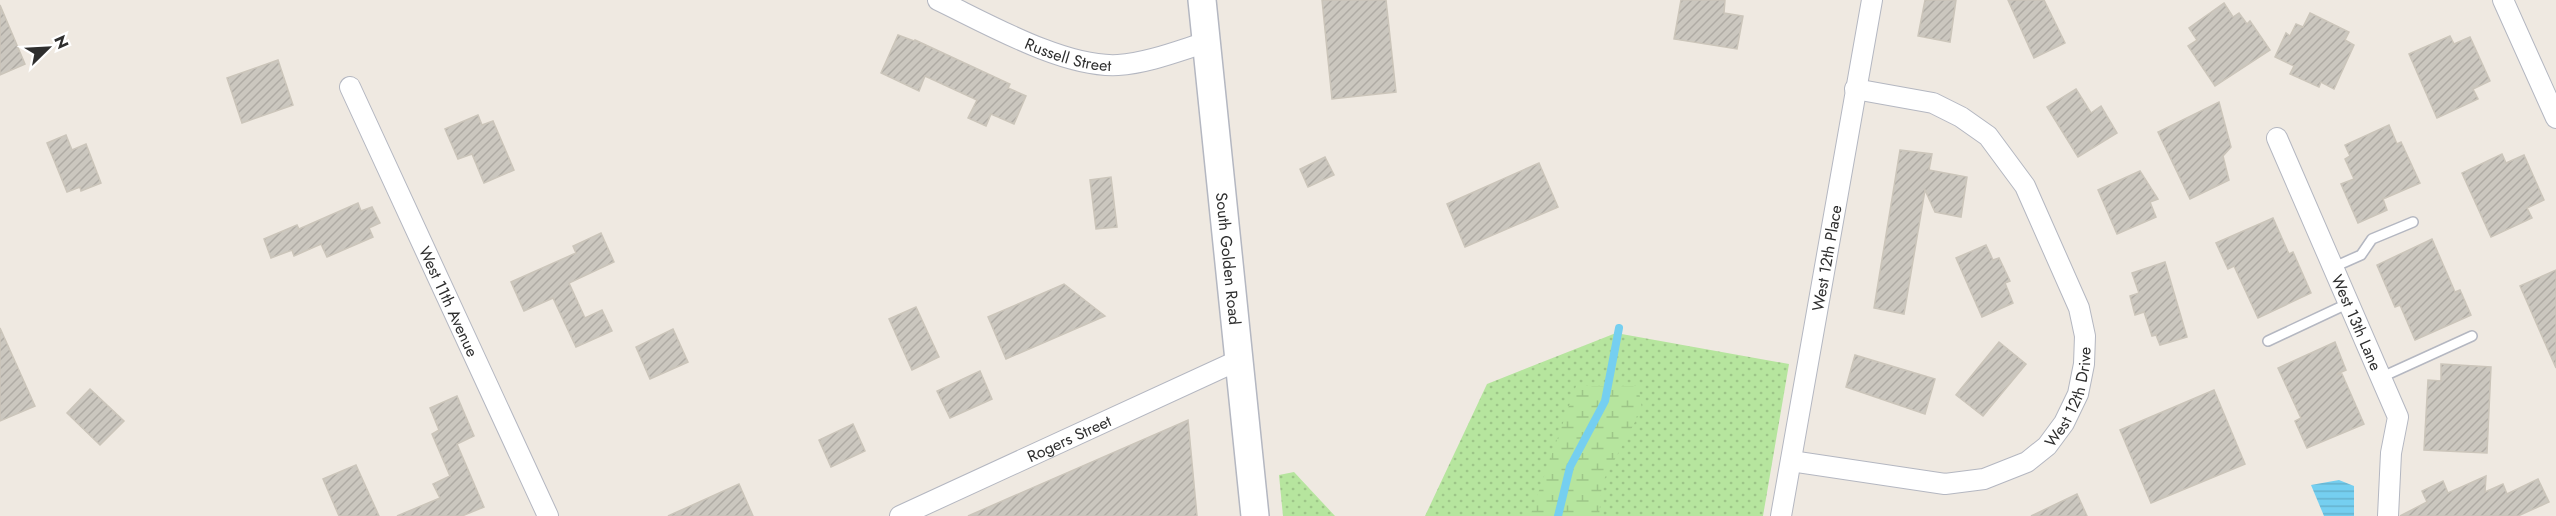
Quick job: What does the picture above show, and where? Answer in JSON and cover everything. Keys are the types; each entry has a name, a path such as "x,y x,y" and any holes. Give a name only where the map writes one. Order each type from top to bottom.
{"main road":[{"name":"South Golden Road","path":"1202,0 1255,516"}],"street":[{"name":"Russell Street","path":"938,0 1056,54 1086,61 1116,65 1146,60 1207,42"},
{"name":"West 12th Place","path":"1781,516 1872,0"},
{"path":"2503,0 2556,118"},
{"name":"West 11th Avenue","path":"350,87 548,516"},
{"name":"West 12th Drive","path":"1791,461 1945,484 1984,479 2027,462 2047,446 2064,423 2078,394 2085,364 2085,336 2079,308 2025,186 1988,136 1961,117 1932,103 1855,89"},
{"name":"West 13th Lane","path":"2277,138 2398,417 2391,453 2388,516"},
{"name":"Rogers Street","path":"900,516 1239,360"}],"lane":[{"path":"2334,267 2361,255 2372,239 2413,222"},
{"path":"2268,341 2349,303"},
{"path":"2382,377 2472,336"}],"green space":[{"path":"1616,333 1789,364 1763,516 1425,516 1487,384"},
{"path":"1576,386 1638,386 1642,409 1602,483 1599,516 1530,516"},
{"path":"1294,472 1335,516 1283,516 1279,475"}],"water":[{"path":"2339,480 2354,486 2354,516 2324,516 2311,485"}],"building":[{"path":"1322,0 1386,0 1396,92 1332,99"},
{"path":"1681,0 1725,0 1724,13 1743,16 1737,49 1674,39"},
{"path":"1925,0 1956,0 1950,42 1918,36"},
{"path":"2008,0 2044,0 2065,43 2034,58"},
{"path":"2224,3 2233,17 2239,13 2247,24 2250,21 2270,50 2215,86 2188,46 2197,40 2189,28"},
{"path":"0,5 25,64 0,75"},
{"path":"2310,13 2349,32 2345,40 2354,45 2334,89 2321,82 2319,87 2290,74 2294,66 2275,57 2286,33 2290,36 2296,24 2303,27"},
{"path":"898,35 915,40 1010,84 1008,88 1026,96 1014,124 991,114 986,126 968,118 977,100 925,76 919,91 881,73"},
{"path":"2450,36 2454,44 2470,37 2490,81 2473,89 2478,99 2437,118 2409,54"},
{"path":"278,60 293,105 242,123 227,78"},
{"path":"2076,89 2091,113 2101,106 2117,133 2078,157 2047,107"},
{"path":"2219,102 2231,147 2223,156 2229,180 2190,199 2158,132"},
{"path":"478,115 482,125 493,121 514,170 484,183 472,154 458,159 445,129"},
{"path":"2389,125 2397,144 2401,142 2420,183 2383,199 2387,210 2358,223 2341,184 2354,179 2345,159 2350,156 2345,145"},
{"path":"66,135 72,150 86,144 101,183 81,191 80,187 67,192 47,143"},
{"path":"1900,150 1932,154 1929,170 1967,177 1961,217 1935,212 1925,190 1904,314 1874,308"},
{"path":"2502,154 2506,163 2524,155 2544,200 2527,208 2532,218 2491,237 2462,173"},
{"path":"1325,157 1334,175 1308,187 1300,169"},
{"path":"1539,163 1558,207 1465,247 1447,204"},
{"path":"2140,171 2158,199 2150,202 2156,217 2117,234 2098,190"},
{"path":"1111,177 1117,227 1096,229 1090,180"},
{"path":"358,203 361,211 372,207 380,223 369,228 373,237 327,257 321,244 294,256 292,250 271,258 264,239 297,225 299,229"},
{"path":"2273,218 2289,254 2293,252 2311,293 2258,318 2234,266 2228,269 2216,243"},
{"path":"601,233 614,262 569,283 585,318 602,310 612,331 576,347 553,298 524,311 511,282 576,253 573,246"},
{"path":"2432,239 2455,292 2460,290 2471,315 2415,340 2400,305 2395,307 2377,265"},
{"path":"1986,245 1993,260 1999,258 2010,281 2005,283 2013,303 1982,317 1956,258"},
{"path":"2165,262 2187,337 2160,345 2156,335 2152,336 2144,312 2135,315 2130,296 2139,293 2132,273"},
{"path":"2556,270 2556,368 2520,286"},
{"path":"1064,284 1105,316 1006,359 988,317"},
{"path":"916,307 939,357 912,370 889,319"},
{"path":"0,328 35,406 0,421"},
{"path":"673,329 688,362 650,379 636,347"},
{"path":"1999,342 2026,364 1983,416 1956,395"},
{"path":"2335,342 2346,370 2337,374 2342,374 2364,424 2307,448 2295,421 2301,418 2278,368"},
{"path":"1855,355 1935,379 1925,414 1846,387"},
{"path":"2441,364 2491,367 2487,453 2424,450 2428,380 2441,381"},
{"path":"980,371 992,399 950,418 937,391"},
{"path":"90,389 124,421 100,445 67,413"},
{"path":"2214,390 2245,464 2151,503 2120,430"},
{"path":"457,396 474,436 457,444 484,507 462,516 397,516 440,498 433,484 450,476 432,434 439,430 430,408"},
{"path":"1188,420 1197,516 968,516"},
{"path":"853,424 865,451 831,467 819,440"},
{"path":"356,465 379,516 339,516 323,479"},
{"path":"2486,476 2485,492 2503,484 2507,494 2538,479 2549,502 2518,516 2400,516 2427,502 2422,491 2443,481 2448,493"},
{"path":"739,484 753,516 668,516"},
{"path":"2077,494 2087,516 2031,516"}],"waterway":[{"path":"1558,516 1570,467 1605,401 1619,328"}]}
